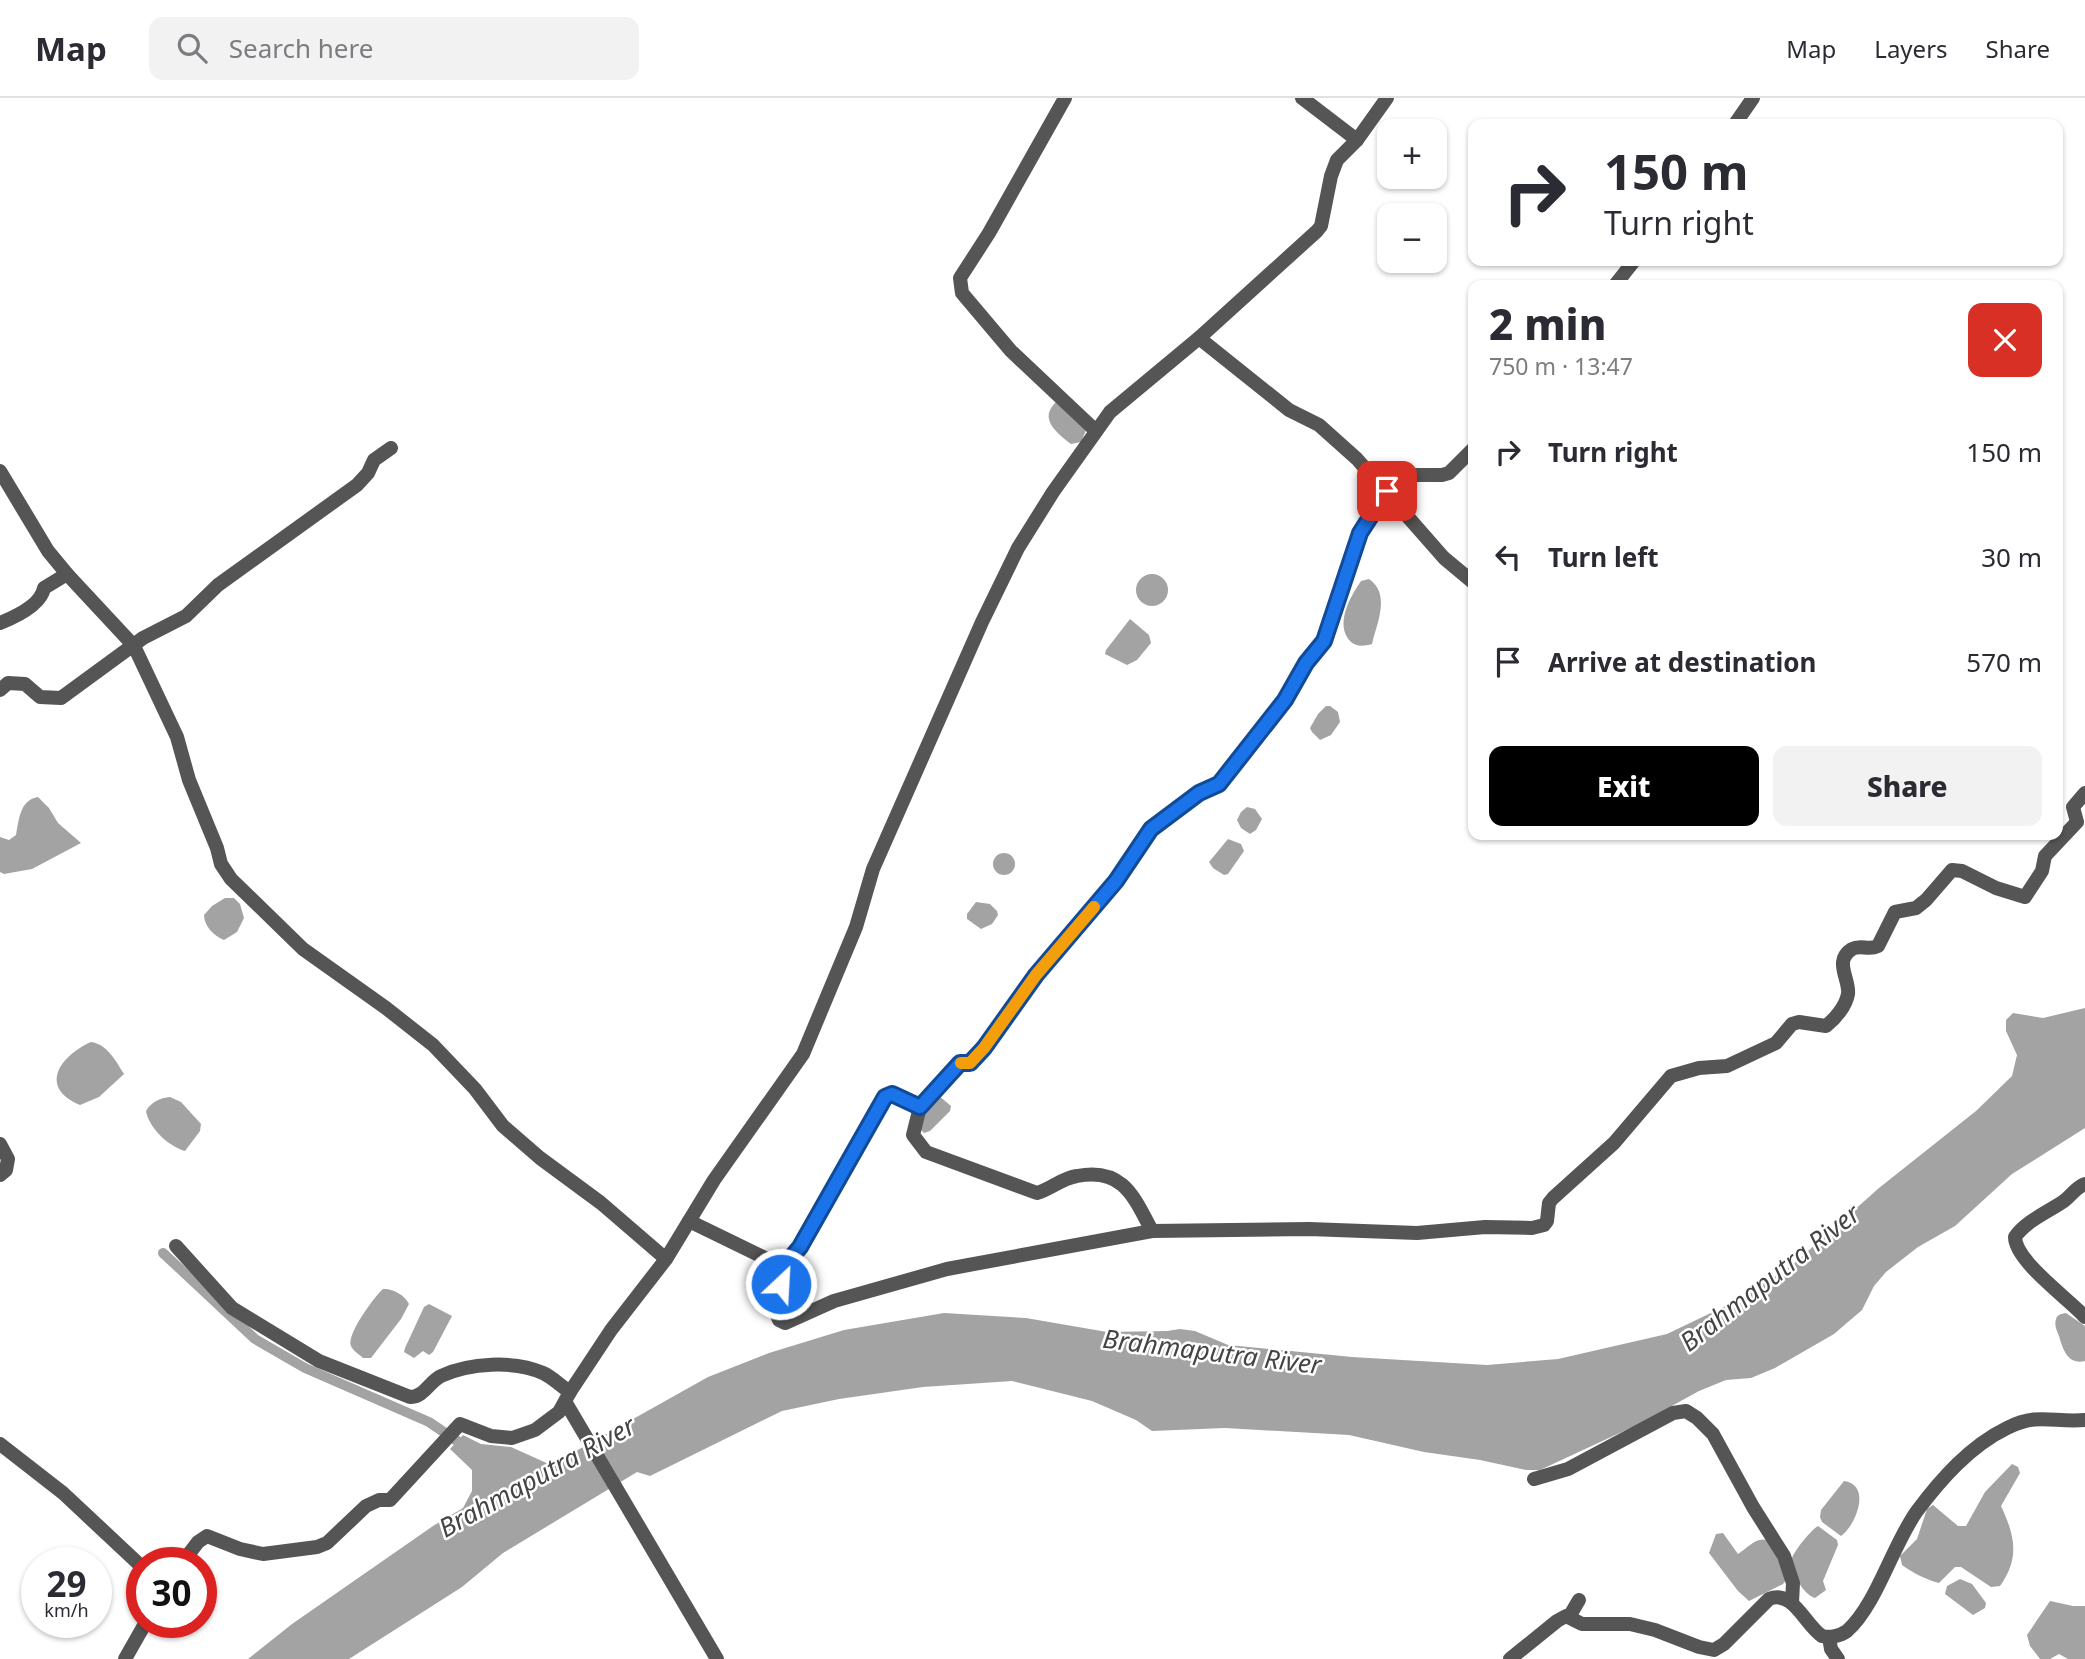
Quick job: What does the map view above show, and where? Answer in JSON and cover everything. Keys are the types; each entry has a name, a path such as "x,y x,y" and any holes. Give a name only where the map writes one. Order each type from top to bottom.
{"street":[{"path":"1065,98 989,233 960,278 962,293 1011,351 1096,431"},
{"path":"1303,98 1357,140"},
{"path":"194,1547 207,1536 240,1549 263,1554 317,1547 327,1543 366,1506 379,1500 390,1500 460,1424 491,1436 512,1438 542,1426 559,1412 611,1330 666,1259 742,1138 803,1054 856,927 873,869 982,622 1018,548 1110,412 1199,338 1317,231 1321,226 1337,160 1357,140 1387,98"},
{"path":"1738,119 1753,98"},
{"path":"1619,280 1630,266"},
{"path":"1199,338 1289,410 1319,425 1357,459 1444,558 1468,578"},
{"path":"0,690 8,683 25,684 40,697 61,698 143,638 186,616 218,585 357,485 368,473 374,460 391,447"},
{"path":"1387,491 1395,490 1415,475 1442,475 1450,472 1468,454"},
{"path":"0,471 48,551 134,646 177,737 189,780 221,864 231,879 303,949 433,1045 475,1089 503,1126 540,1158 601,1203 666,1259"},
{"path":"1152,1231 1133,1195 1123,1184 1111,1178 1077,1176 1037,1193 926,1152 913,1135 920,1107 953,1069 960,1063 970,1063 984,1048 1036,975 1116,881 1151,829 1199,793 1219,784 1240,760 1285,700 1306,663 1324,641 1360,533 1387,491"},
{"path":"0,623 32,604 42,596 48,584 67,574"},
{"path":"2063,837 2077,822 2073,807 2085,793"},
{"path":"920,1107 892,1094 885,1097 800,1247 785,1265 776,1313 779,1321 785,1323 834,1301 947,1269 1152,1231 1309,1229 1417,1233 1485,1227 1532,1228 1544,1225 1549,1203 1553,1198 1614,1143 1671,1076 1699,1068 1727,1066 1776,1042 1792,1024 1799,1022 1826,1026 1834,1019 1848,992 1842,967 1843,959 1855,947 1867,949 1878,946 1895,912 1916,908 1952,870 1962,871 1996,888 2025,897 2042,871 2045,856 2060,840"},
{"path":"0,1144 8,1159 6,1170 0,1175"},
{"path":"2085,1184 2029,1223 2015,1237 2015,1243 2030,1265 2085,1317"},
{"path":"689,1221 785,1265"},
{"path":"176,1247 232,1308 319,1361 410,1397 419,1395 438,1377 464,1367 511,1366 542,1372 568,1397 609,1479 718,1659"},
{"path":"1534,1479 1568,1469 1673,1413 1686,1411 1713,1434 1753,1507 1784,1556 1793,1583 1792,1603"},
{"path":"1569,1617 1582,1624 1622,1623 1643,1627 1714,1650 1724,1644 1769,1599 1780,1596 1792,1603 1816,1633 1829,1637 1845,1632 1862,1611 1916,1513 1965,1458 1999,1433 2035,1418 2085,1420"},
{"path":"0,1444 64,1493 126,1552"},
{"path":"1510,1659 1557,1621 1569,1617 1579,1600"},
{"path":"1829,1637 1831,1649 1838,1659"},
{"path":"125,1659 137,1638"}],"water":[{"path":"1056,402 1087,428 1081,442 1071,444 1052,425 1049,414"},
{"path":"1152,574 1163,579 1168,590 1163,601 1152,606 1141,601 1136,590 1141,579"},
{"path":"1369,579 1376,585 1381,609 1372,644 1363,646 1351,642 1346,635 1344,619 1345,611 1361,581"},
{"path":"1130,619 1149,635 1151,643 1137,660 1127,665 1105,654"},
{"path":"1326,706 1338,712 1340,722 1331,735 1320,740 1310,728"},
{"path":"38,797 58,823 81,843 32,869 4,874 0,872 0,837 9,840 16,835 24,806"},
{"path":"1247,807 1255,809 1262,819 1256,830 1250,834 1241,828 1237,820"},
{"path":"1228,839 1241,844 1244,851 1228,874 1224,875 1209,862"},
{"path":"1004,853 1012,856 1015,864 1012,872 1004,875 996,872 993,864 996,856"},
{"path":"225,898 234,898 240,904 244,918 237,932 224,940 210,930 204,915"},
{"path":"976,902 990,904 998,915 992,924 981,929 967,919 967,914"},
{"name":"Brahmaputra River","path":"2085,1008 2085,1128 2012,1174 1955,1226 1918,1247 1886,1272 1874,1286 1862,1310 1834,1334 1775,1368 1751,1378 1726,1380 1699,1391 1639,1424 1540,1470 1526,1470 1424,1452 1349,1435 1225,1428 1152,1431 1136,1420 1092,1401 1012,1381 923,1387 839,1399 782,1411 650,1476 637,1472 503,1553 462,1587 349,1659 248,1659 292,1624 463,1508 472,1491 472,1470 450,1449 463,1435 481,1444 511,1447 551,1465 708,1377 769,1353 844,1330 944,1313 1026,1318 1107,1332 1180,1329 1195,1331 1228,1345 1352,1357 1487,1365 1558,1359 1667,1334 1738,1300 1790,1267 1879,1188 1976,1111 2012,1076 2017,1055 2006,1031 2006,1020 2013,1013 2043,1018"},
{"path":"91,1042 102,1046 124,1074 99,1097 80,1105 67,1098 60,1090 58,1072 70,1055"},
{"path":"938,1095 951,1106 950,1111 930,1131 924,1133 918,1127 922,1112"},
{"path":"170,1097 181,1102 201,1124 200,1131 185,1151 160,1136 146,1111 156,1101"},
{"path":"383,1289 398,1293 409,1304 371,1358 363,1358 351,1346 353,1334"},
{"path":"429,1304 452,1316 433,1352 429,1355 423,1351 414,1358 404,1352 405,1348 424,1307"},
{"path":"2066,1313 2085,1326 2085,1361 2070,1359 2062,1346 2055,1321 2059,1315"},
{"path":"2012,1464 2018,1467 2020,1473 2001,1506 2010,1527 2013,1556 2011,1566 2000,1586 1991,1587 1961,1567 1955,1567 1939,1583 1902,1565 1900,1556 1917,1539 1927,1509 1933,1505 1958,1526 1966,1526 1985,1492"},
{"path":"1844,1481 1853,1484 1857,1490 1859,1506 1852,1523 1841,1536 1822,1522 1820,1517 1821,1510"},
{"path":"1818,1526 1837,1540 1838,1545 1823,1581 1826,1590 1815,1598 1799,1583 1791,1562 1802,1542"},
{"path":"1723,1533 1738,1554 1758,1540 1771,1542 1786,1580 1783,1584 1749,1601 1709,1553 1716,1534"},
{"path":"1960,1579 1972,1584 1986,1603 1985,1608 1973,1615 1945,1594 1947,1586"},
{"path":"2050,1601 2085,1606 2085,1659 2068,1659 2059,1654 2050,1659 2040,1659 2030,1646 2027,1635"}],"waterway":[{"path":"163,1253 255,1339 305,1368 429,1422 457,1441 468,1445"}],"slow traffic":[{"path":"961,1063 970,1063 984,1048 1036,975 1094,907"}],"route":[{"path":"781,1284 785,1265 800,1247 885,1097 892,1094 920,1107 960,1063 970,1063 984,1048 1036,975 1116,881 1151,829 1199,793 1219,784 1240,760 1285,700 1306,663 1324,641 1360,533 1387,491"}]}
